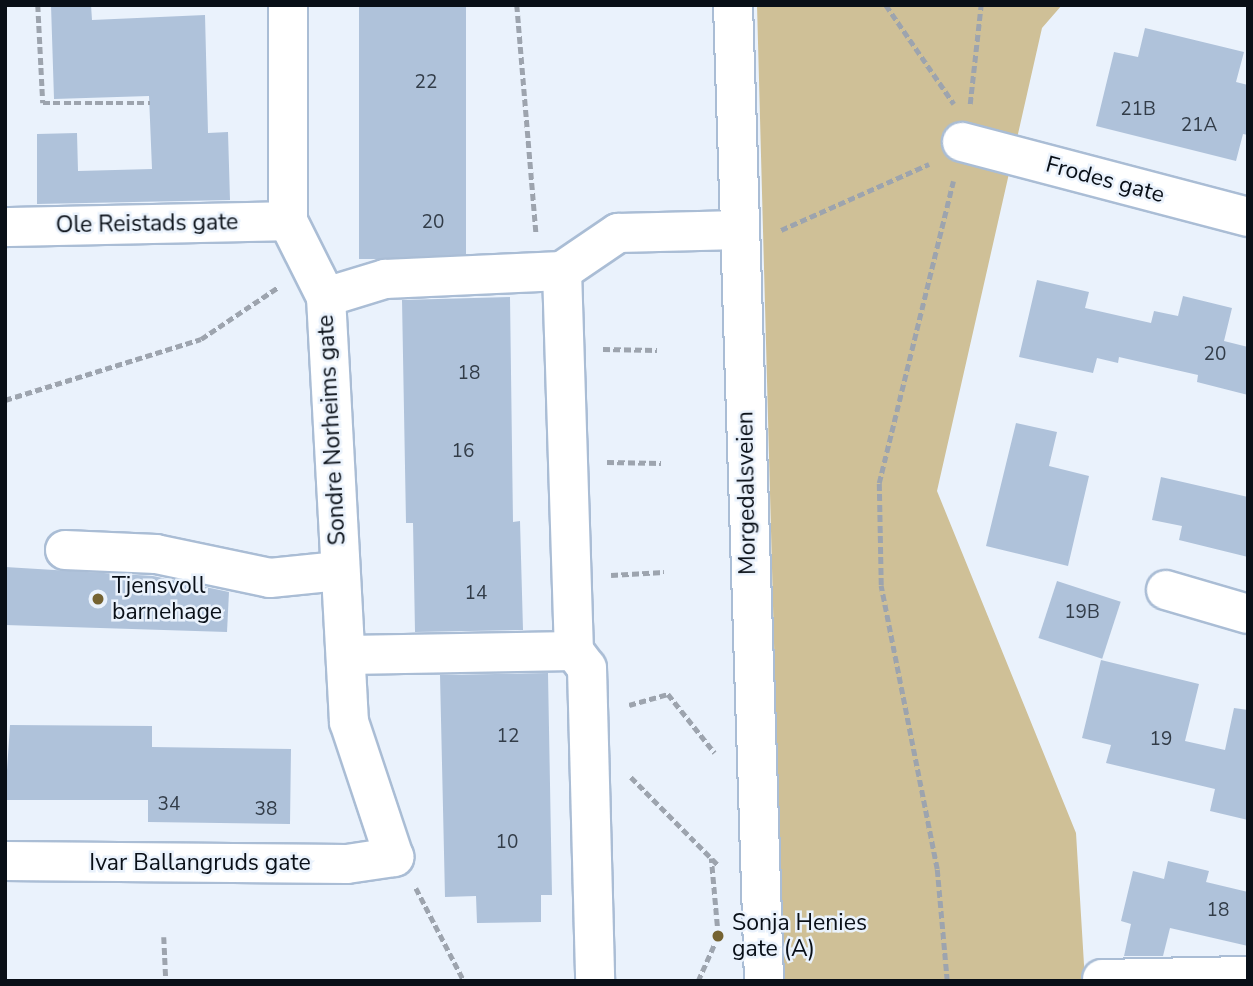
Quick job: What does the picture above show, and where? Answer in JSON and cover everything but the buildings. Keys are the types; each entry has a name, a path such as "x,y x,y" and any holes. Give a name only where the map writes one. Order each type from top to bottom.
{"street":[{"name":"Sondre Norheims gate","path":"288,5 288,221 311,262 326,297 349,722 394,857"},
{"name":"Morgedalsveien","path":"733,5 754,803 764,981"},
{"name":"Frodes gate","path":"964,132 1248,217"},
{"name":"Ole Reistads gate","path":"5,227 288,221"},
{"path":"326,297 385,279 562,271 618,233 741,240"},
{"path":"562,271 574,651 587,668 593,740 595,981"},
{"path":"65,550 156,554 270,578 339,571"},
{"path":"1166,590 1248,614"},
{"path":"347,655 574,651"},
{"name":"Ivar Ballangruds gate","path":"5,862 347,864 394,857"},
{"path":"1102,979 1248,976"}],"path":[{"path":"37,5 43,103 150,103"},
{"path":"517,5 532,226 562,271"},
{"path":"886,5 964,132"},
{"path":"947,981 937,869 881,585 879,483 964,132 981,5"},
{"path":"741,240 853,201 964,132"},
{"path":"5,400 201,339 311,262"},
{"path":"564,348 657,350"},
{"path":"568,463 661,463"},
{"path":"572,577 664,572"},
{"path":"698,981 718,936 711,858 593,740 626,706 668,694 754,803"},
{"path":"394,857 431,909 464,981"},
{"path":"164,937 166,981"}],"shaded area":[{"path":"757,5 1062,5 1042,28 937,491 1076,833 1085,981 783,981"}],"place":[{"name":"Tjensvoll barnehage","path":"98,599"},
{"name":"Sonja Henies gate (A)","path":"718,936"}]}
